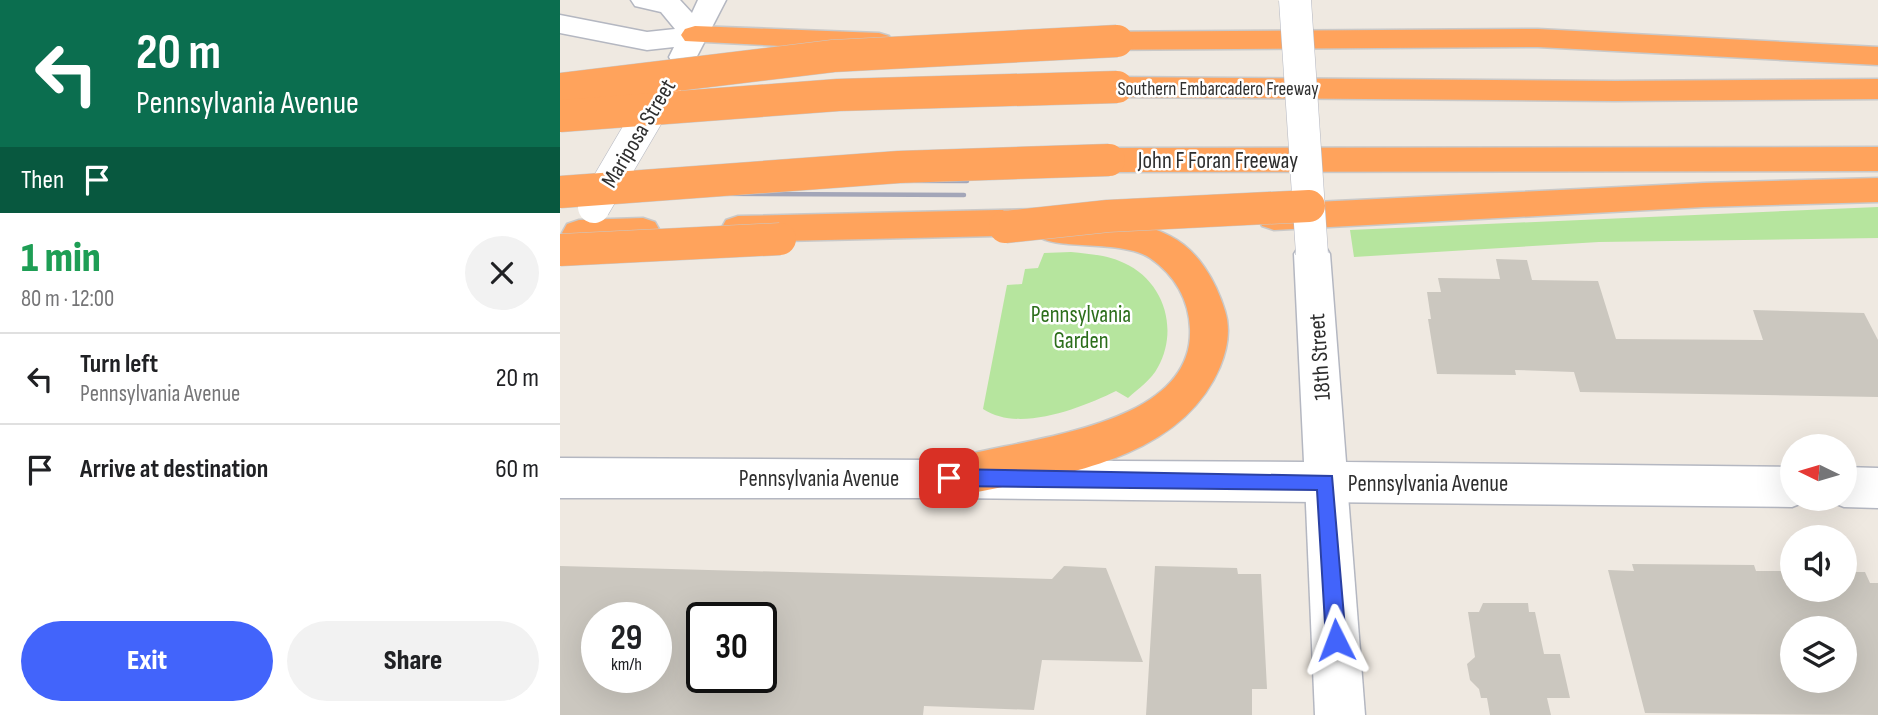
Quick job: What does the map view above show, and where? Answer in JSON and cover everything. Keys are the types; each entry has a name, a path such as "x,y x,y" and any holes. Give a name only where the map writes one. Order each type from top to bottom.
{"highway":[{"path":"695,35 841,41 1538,38 1878,55"},
{"path":"560,89 724,67 959,47 1117,41 1298,40"},
{"name":"Southern Embarcadero Freeway","path":"560,116 765,98 898,91 1117,87 1615,91 1878,89"},
{"name":"John F Foran Freeway","path":"560,192 885,167 1109,160 1878,159"},
{"path":"578,230 1358,215 1704,195 1878,190"},
{"path":"1005,227 1108,216 1309,206"},
{"path":"578,230 1005,227 1105,233 1157,245 1185,268 1203,294 1211,326 1204,364 1185,395 1152,419 1115,438 949,478"}],"main road":[{"path":"645,0 671,6 695,35"},
{"name":"Mariposa Street","path":"560,265 578,230 677,68 712,0"},
{"name":"18th Street","path":"1295,0 1340,715"},
{"path":"560,24 647,41 695,35"},
{"name":"Pennsylvania Avenue","path":"560,478 949,478 1780,486"},
{"path":"1857,487 1878,488"}],"green space":[{"path":"1878,207 1878,238 1599,242 1354,257 1350,230"},
{"name":"Pennsylvania Garden","path":"1071,252 1118,260 1138,271 1149,282 1158,294 1167,322 1164,352 1158,367 1149,380 1128,398 1116,391 1068,410 1032,418 1014,419 983,409 1007,285 1022,284 1025,269 1038,268 1044,253"}],"building":[{"path":"1496,259 1527,260 1532,280 1598,281 1616,339 1763,340 1753,310 1864,313 1878,340 1878,397 1580,392 1574,372 1515,370 1516,375 1437,374 1428,319 1431,319 1427,292 1441,292 1438,278 1500,279"},
{"path":"1632,564 1754,565 1756,571 1780,571 1780,602 1857,602 1857,572 1865,572 1870,583 1878,583 1878,715 1645,713 1608,570 1634,571"},
{"path":"560,566 1052,579 1064,566 1106,568 1143,662 1042,660 1034,710 924,706 923,715 560,715"},
{"path":"1155,566 1237,568 1238,574 1261,574 1267,689 1252,689 1252,715 1146,715"},
{"path":"1483,603 1528,603 1529,612 1535,612 1544,654 1560,654 1570,698 1547,698 1551,715 1490,715 1487,698 1481,698 1479,689 1470,680 1467,664 1475,657 1468,612 1479,612"}],"railway":[{"path":"560,180 967,181"},
{"path":"560,193 964,195"}],"route":[{"path":"949,478 1326,482 1336,640"}]}
